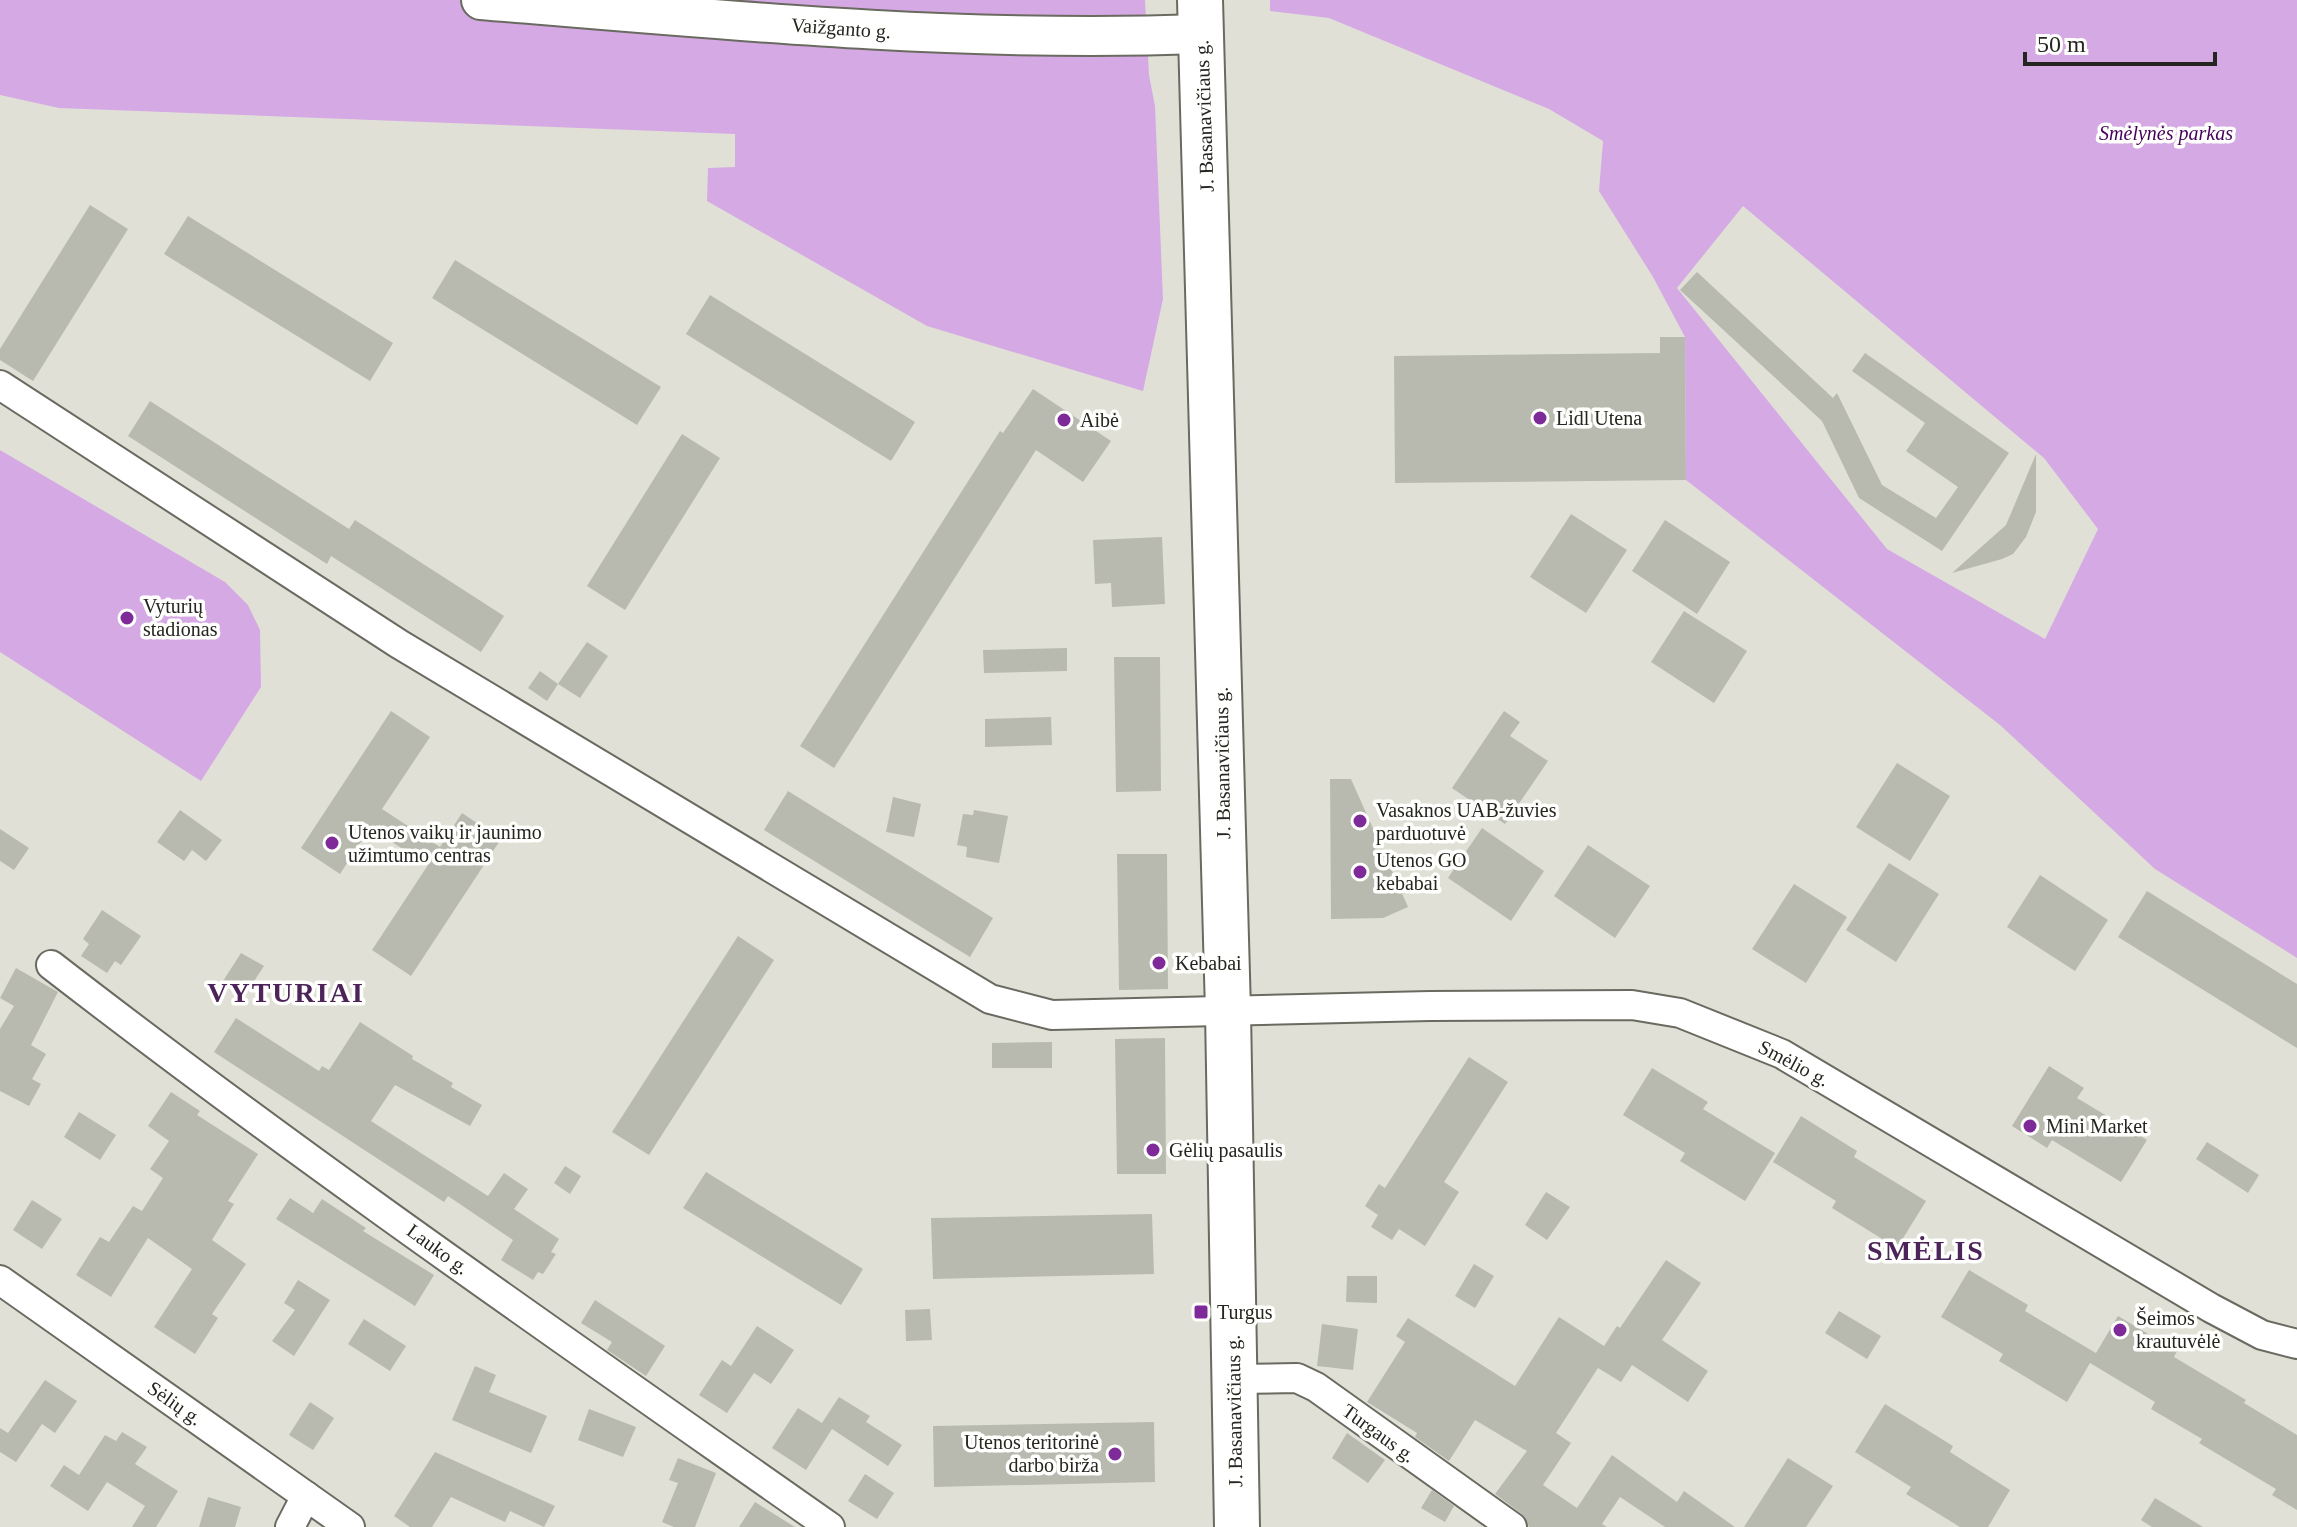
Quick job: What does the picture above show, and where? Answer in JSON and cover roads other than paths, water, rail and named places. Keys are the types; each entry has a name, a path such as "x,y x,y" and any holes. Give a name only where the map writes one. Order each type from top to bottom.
{"main road":[{"name":"Vaižganto g.","path":"481,0 937,34 1146,36 1201,17"},
{"name":"J. Basanavičiaus g.","path":"1201,17 1228,1011 1237,1527"}],"street":[{"name":"Smėlio g.","path":"0,385 399,644 990,999 1052,1015 1430,1006 1632,1005 1680,1013 1782,1054 2211,1308 2262,1335 2297,1344"},
{"name":"Lauko g.","path":"51,965 141,1034 521,1309 830,1527"},
{"name":"Sėlių g.","path":"0,1280 350,1527"},
{"name":"Turgaus g.","path":"1233,1379 1297,1378 1316,1387 1512,1527"},
{"path":"290,1527 306,1496"}],"place":[{"name":"Lidl Utena","path":"1540,418"},
{"name":"Aibė","path":"1064,420"},
{"name":"Vyturių stadionas","path":"127,618"},
{"name":"Vasaknos UAB-žuvies parduotuvė","path":"1360,821"},
{"name":"Utenos vaikų ir jaunimo užimtumo centras","path":"332,843"},
{"name":"Utenos GO kebabai","path":"1360,872"},
{"name":"Kebabai","path":"1159,963"},
{"name":"Mini Market","path":"2030,1126"},
{"name":"Gėlių pasaulis","path":"1153,1150"},
{"name":"Turgus","path":"1201,1312"},
{"name":"Šeimos krautuvėlė","path":"2120,1330"},
{"name":"Utenos teritorinė darbo birža","path":"1115,1454"}],"district":[{"name":"VYTURIAI","path":"286,992"},
{"name":"SMĖLIS","path":"1926,1250"}],"park label":[{"name":"Smėlynės parkas","path":"2166,133"}]}
